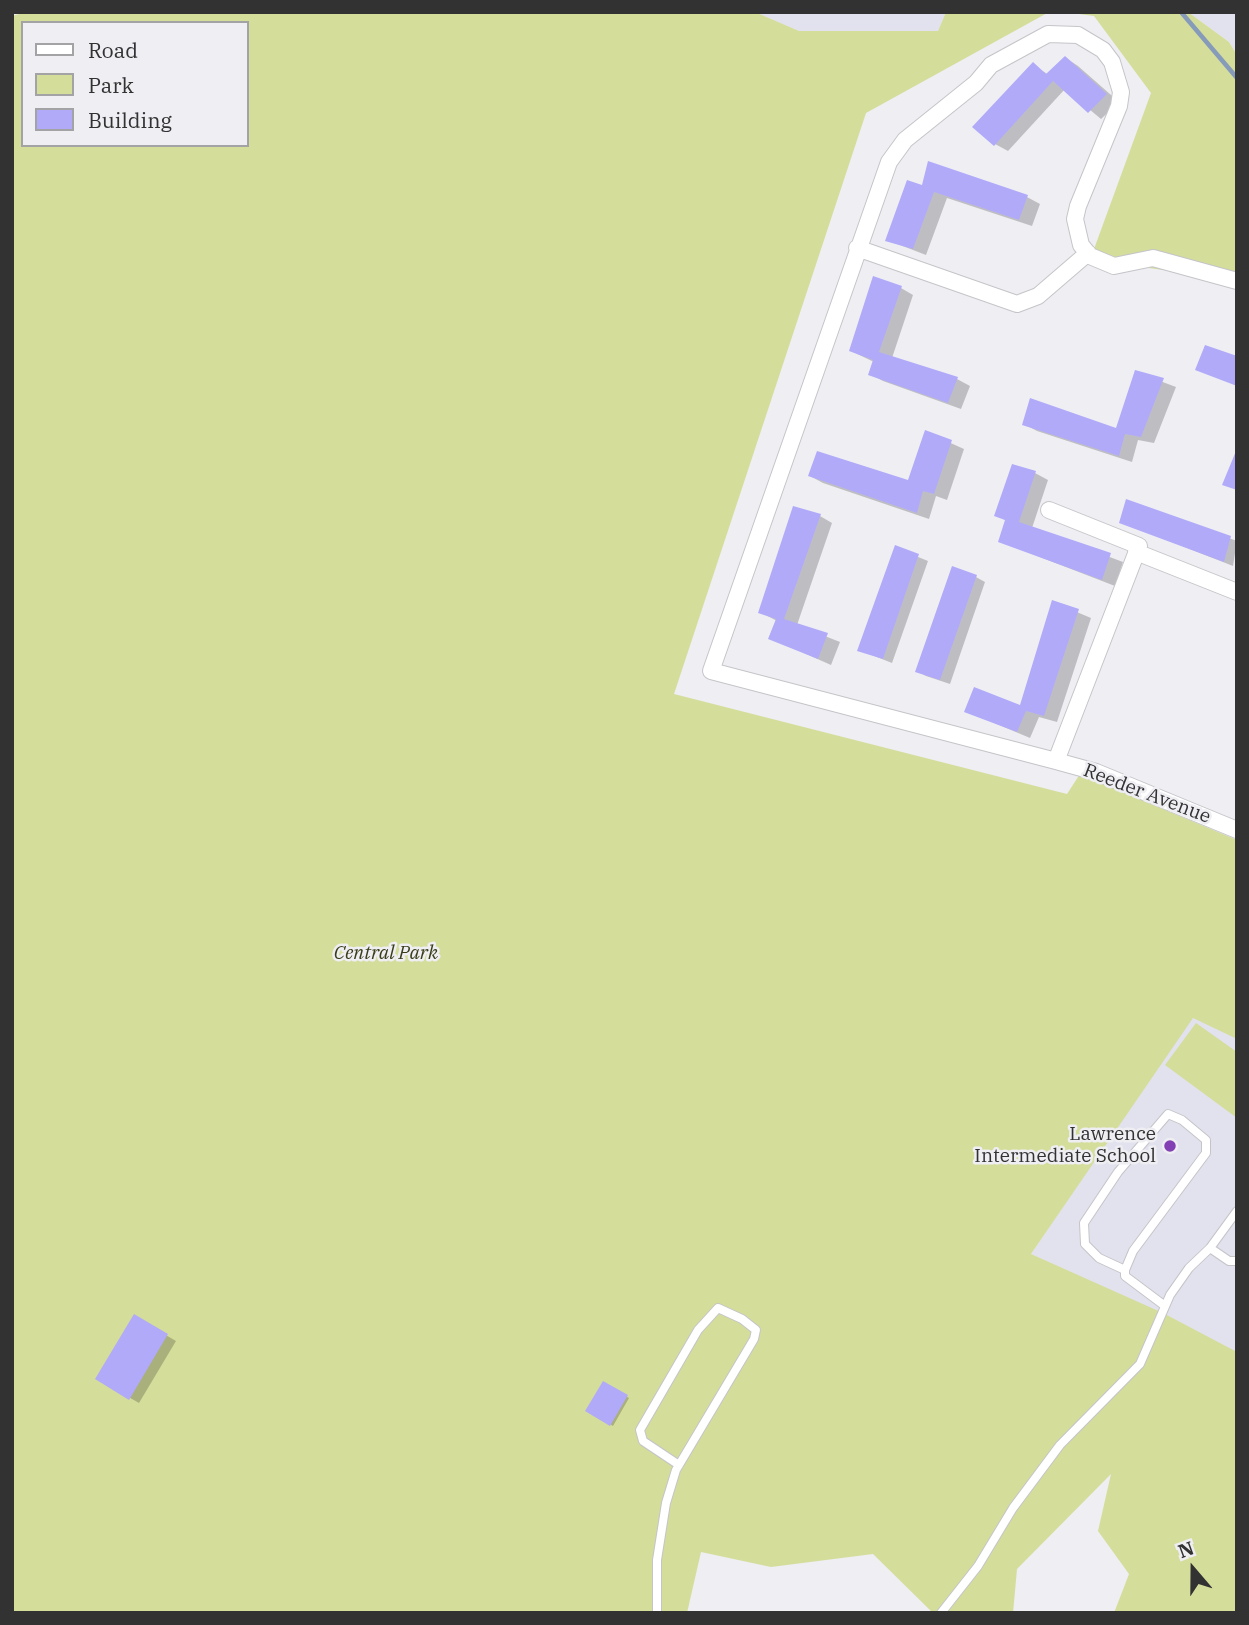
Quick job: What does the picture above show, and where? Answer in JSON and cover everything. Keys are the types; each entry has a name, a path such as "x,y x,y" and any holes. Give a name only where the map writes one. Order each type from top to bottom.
{"street":[{"path":"1088,253 1038,296 1017,303 858,248 889,162 901,143 976,83 991,65 1033,39 1062,33 1078,35 1103,50 1112,62 1121,92 1119,107 1075,219 1081,245 1102,263 1114,266 1153,258 1237,281"},
{"name":"Reeder Avenue","path":"858,248 711,671 1096,772 1237,830"},
{"path":"1049,510 1139,546 1056,761"},
{"path":"1136,552 1237,592"}],"lane":[{"path":"1125,1270 1099,1258 1085,1244 1084,1223 1118,1172 1168,1114 1182,1119 1206,1140 1206,1153 1133,1251 1125,1270 1125,1276 1165,1306"},
{"path":"941,1613 978,1566 1013,1508 1060,1445 1140,1364 1165,1306 1189,1268 1210,1248 1237,1211"},
{"path":"1210,1248 1229,1261 1237,1261"},
{"path":"657,1613 657,1560 666,1503 679,1465 754,1339 756,1330 742,1319 718,1308 698,1330 640,1430 643,1441 679,1465"}],"shaded area":[{"path":"755,12 946,12 938,31 798,31"},
{"path":"1188,12 1237,12 1237,55 1229,42"},
{"name":"Lawrence Intermediate School","path":"1192,1014 1237,1037 1237,1356 1031,1254"}],"green space":[{"name":"Central Park","path":"26,12 755,12 799,31 938,31 946,12 1049,12 866,113 674,694 1067,794 1080,774 1237,840 1237,1039 1193,1018 1031,1254 1163,1313 1237,1352 1237,1613 1114,1613 1129,1574 1098,1531 1111,1474 1017,1569 1013,1613 933,1613 873,1554 771,1567 701,1552 687,1613 12,1613 12,16"},
{"path":"1064,12 1188,12 1229,42 1237,55 1237,280 1090,260 1151,93 1094,16"},
{"path":"1196,1023 1237,1052 1237,1118 1165,1065"}],"building":[{"path":"1065,56 1107,94 1088,113 1053,81 994,146 972,127 1033,62 1046,74"},
{"path":"928,161 1028,195 1019,220 934,192 913,249 885,241 907,180 922,185"},
{"path":"873,276 902,286 879,352 958,377 948,403 868,375 873,360 849,351"},
{"path":"1205,345 1237,356 1237,386 1195,370"},
{"path":"1135,370 1164,378 1141,437 1125,434 1119,456 1022,425 1030,398 1116,428"},
{"path":"925,430 952,440 934,494 923,491 917,513 808,476 817,451 908,480"},
{"path":"1237,451 1237,490 1222,485"},
{"path":"1012,464 1036,471 1019,522 1111,553 1102,580 998,542 1005,520 994,516"},
{"path":"1126,499 1231,536 1224,562 1119,523"},
{"path":"793,506 821,514 784,619 828,633 818,659 768,639 776,619 758,613"},
{"path":"895,545 919,554 883,659 857,651"},
{"path":"952,566 977,575 940,680 915,672"},
{"path":"1052,600 1079,609 1044,716 1026,711 1017,732 964,712 974,687 1020,705"},
{"path":"134,1314 168,1334 129,1400 95,1379"},
{"path":"603,1381 628,1395 610,1426 585,1411"}],"waterway":[{"path":"1181,12 1237,78"}],"place":[{"name":"Lawrence Intermediate School","path":"1170,1146"}]}
